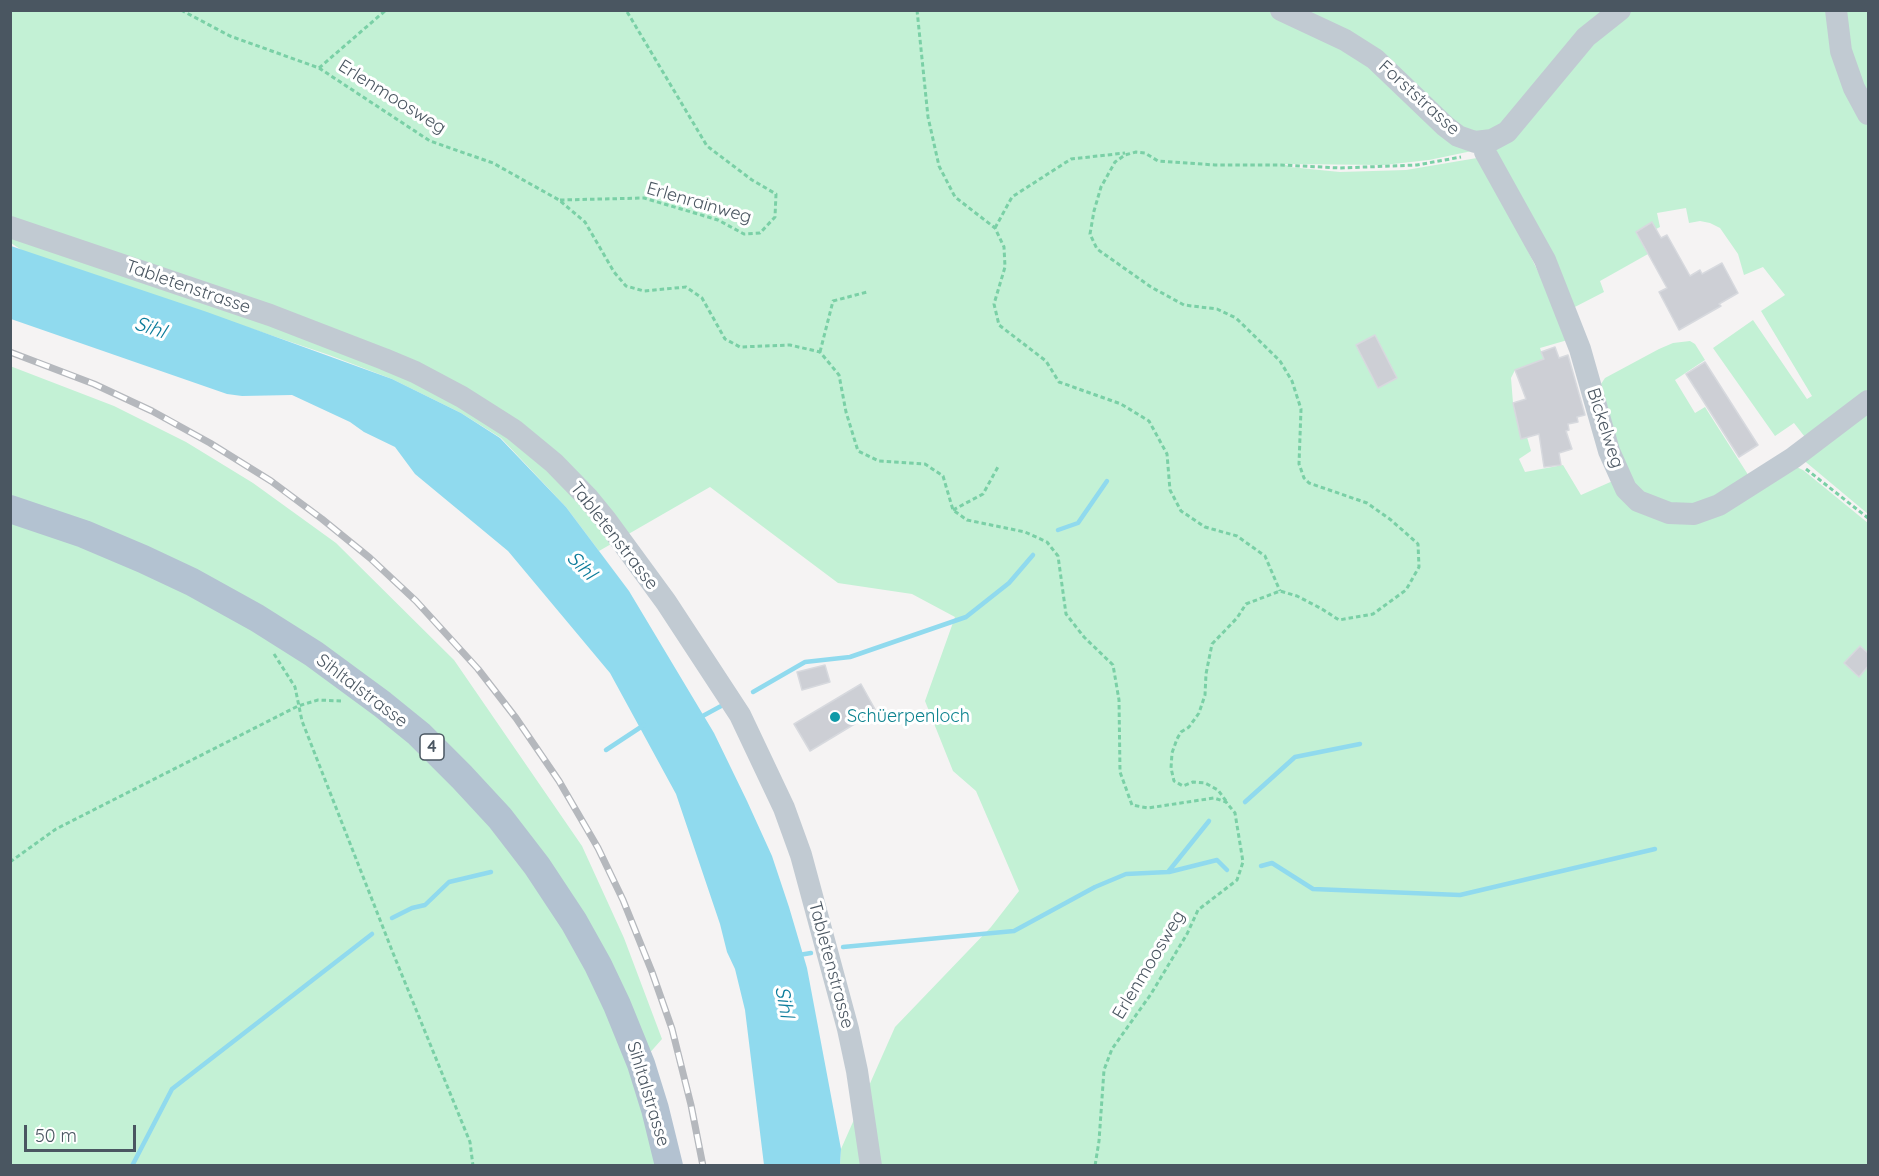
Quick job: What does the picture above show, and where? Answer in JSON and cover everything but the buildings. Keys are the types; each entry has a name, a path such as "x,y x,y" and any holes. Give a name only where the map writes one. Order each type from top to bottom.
{"main road":[{"name":"Sihltalstrasse","path":"10,509 75,531 134,555 192,582 257,618 362,688 419,735 456,770 524,848 556,894 591,952 617,1005 641,1064 669,1166"}],"street":[{"name":"Forststrasse","path":"1281,10 1345,40 1375,59 1444,126 1467,140 1484,142 1507,132 1586,37 1620,10"},
{"path":"1836,10 1841,51 1854,88 1869,114"},
{"name":"Bickelweg","path":"1484,142 1485,152 1545,260 1580,349 1609,451 1626,489 1638,501 1669,513 1694,514 1719,505 1793,458 1869,401"},
{"name":"Tabletenstrasse","path":"10,227 270,315 415,372 462,397 514,430 554,463 588,498 666,602 740,715 784,808 801,855 848,1029 857,1071 871,1166"}],"path":[{"name":"Erlenmoosweg","path":"181,10 230,36 319,68 430,141 493,163 559,200 585,222 614,272 626,286 644,291 686,287 702,298 725,339 740,347 790,345 820,352"},
{"path":"319,68 386,10"},
{"name":"Erlenrainweg","path":"559,200 644,198 718,220 744,234 760,233 775,218 776,194 752,180 707,146 626,10"},
{"path":"917,10 928,117 939,166 955,197 995,228 1004,246 1005,267 994,304 999,325 1046,361 1059,382 1121,404 1149,421 1167,454 1170,490 1181,511 1205,527 1237,536 1265,556 1280,591"},
{"path":"995,228 1012,196 1071,159 1136,152 1145,153 1158,161 1215,165 1379,168 1417,165 1473,154 1484,142"},
{"path":"1136,152 1125,155 1115,162 1101,187 1090,234 1097,249 1151,287 1184,305 1217,309 1236,318 1280,360 1292,381 1301,409 1299,465 1304,478 1309,483 1367,503 1418,544 1419,567 1406,590 1373,614 1339,620 1297,596 1280,591 1246,604 1237,618 1212,644 1206,674 1205,695 1199,713 1189,727 1181,732 1172,753 1171,768 1174,781 1182,786 1193,782 1205,783 1218,790 1226,802"},
{"path":"867,292 833,301 820,352 839,375 846,412 858,451 879,460 925,464 944,476 953,510 967,520 1025,532 1047,542 1058,556 1066,614 1084,637 1113,665 1119,700 1120,772 1132,805 1148,808 1214,798 1226,802"},
{"path":"1793,458 1869,518"},
{"path":"953,510 983,494 999,465"},
{"path":"274,654 292,680 296,690 302,722 393,953 471,1142 473,1166"},
{"path":"10,862 56,829 298,706 318,700 345,702"},
{"name":"Erlenmoosweg","path":"1095,1166 1104,1071 1112,1049 1151,994 1187,934 1198,910 1237,880 1243,862 1235,813 1226,802"}],"green space":[{"path":"10,11 1613,11 1504,128 1472,151 1429,160 1384,165 1284,164 1290,167 1340,172 1406,170 1477,158 1487,167 1571,339 1540,348 1545,363 1537,362 1515,370 1511,378 1513,403 1521,439 1527,437 1531,451 1519,459 1525,472 1563,465 1581,495 1615,480 1666,517 1792,465 1803,470 1868,523 1868,1165 840,1165 841,1149 895,1027 991,927 1019,891 976,791 953,771 925,701 955,617 912,594 838,583 710,487 599,551 566,507 501,438 461,413 392,379 329,355 23,251 11,243"},
{"path":"1630,11 1831,11 1868,122 1868,395 1808,441 1794,423 1775,436 1713,348 1753,320 1807,399 1812,396 1761,311 1785,295 1763,267 1744,275 1738,254 1720,228 1700,221 1689,223 1686,208 1657,213 1660,227 1656,229 1652,223 1636,232 1648,254 1600,281 1604,292 1569,310 1495,163 1496,147 1557,78"},
{"path":"1839,11 1868,11 1868,108"},
{"path":"1690,341 1695,344 1705,360 1675,380 1695,413 1705,407 1752,481 1688,510 1630,489 1601,384 1605,378 1659,349 1673,343"},
{"path":"10,366 114,406 186,442 253,483 336,543 454,660 582,846 624,938 662,1039 639,1065 657,1165 11,1165"},
{"path":"1868,405 1868,514 1801,458"}],"water":[{"name":"Sihl","path":"11,246 207,312 392,379 461,413 500,438 566,507 629,591 714,733 772,856 807,968 841,1149 840,1165 764,1165 745,1010 735,969 727,952 720,924 676,794 610,673 508,551 415,474 395,447 364,432 350,422 292,395 227,394 11,319"}],"waterway":[{"path":"1058,530 1078,523 1107,481"},
{"path":"753,692 805,662 850,657 966,617 1009,583 1033,555"},
{"path":"699,718 723,705"},
{"path":"606,750 644,725"},
{"path":"1245,802 1295,757 1360,744"},
{"path":"843,947 1014,931 1095,887 1126,874 1168,872 1209,821"},
{"path":"1261,866 1272,863 1313,889 1460,895 1655,849"},
{"path":"1169,872 1217,860 1227,870"},
{"path":"392,918 412,908 425,905 449,882 491,872"},
{"path":"132,1166 172,1089 372,934"},
{"path":"799,955 811,953"}],"railway":[{"path":"10,352 94,384 152,411 210,443 271,481 370,558 416,601 478,669 516,718 559,781 598,848 623,900 672,1029 703,1166"}],"place":[{"name":"Schüerpenloch","path":"835,717"}]}
